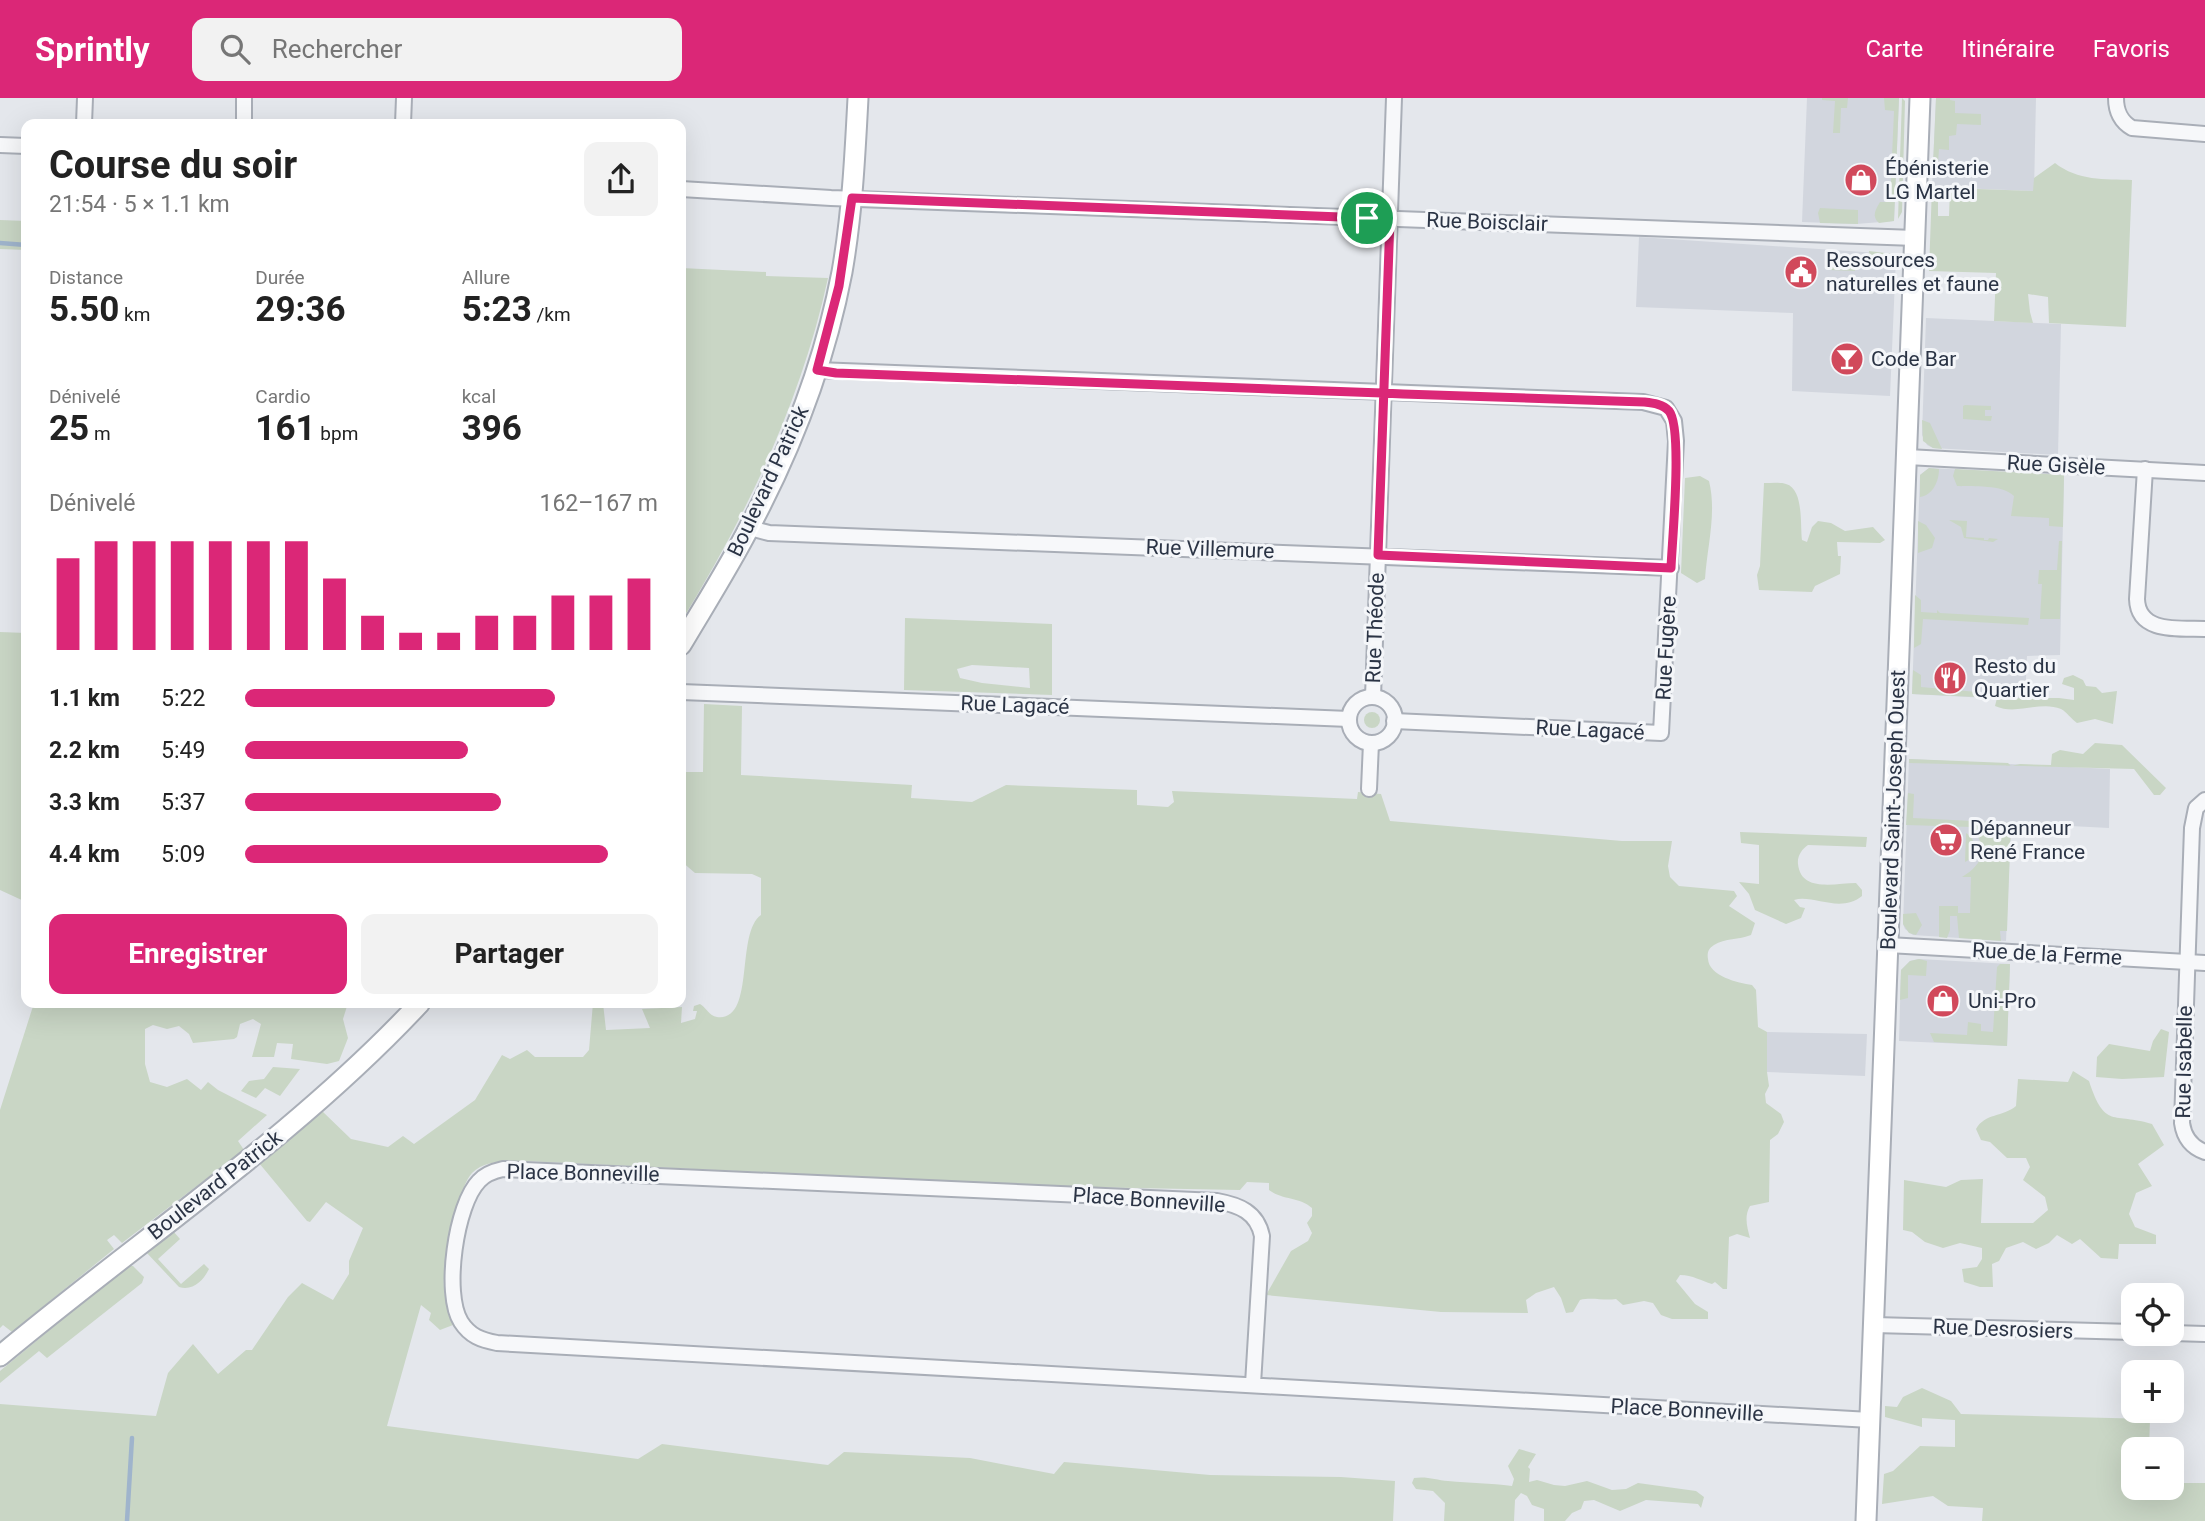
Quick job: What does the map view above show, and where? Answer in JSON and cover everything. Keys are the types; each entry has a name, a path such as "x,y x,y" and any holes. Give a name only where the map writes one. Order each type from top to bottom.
{"main road":[{"name":"Boulevard Patrick","path":"686,637 750,528 786,453 817,370 840,280 852,198 858,98"},
{"name":"Boulevard Saint-Joseph Ouest","path":"1866,1521 1920,98"},
{"name":"Boulevard Patrick","path":"0,1356 301,1116 369,1055 415,1008"}],"street":[{"path":"84,119 85,98"},
{"path":"244,98 244,119"},
{"path":"402,119 404,98"},
{"name":"Rue Théode","path":"1373,697 1394,98"},
{"path":"2116,98 2118,113 2123,122 2132,128 2205,134"},
{"path":"0,145 21,146"},
{"name":"Rue Boisclair","path":"686,189 852,198 1915,238"},
{"name":"Rue Fugère","path":"817,370 1644,402 1666,408 1674,421 1676,441 1661,733"},
{"name":"Rue Gisèle","path":"1907,457 2205,473"},
{"path":"2145,469 2137,599 2139,610 2154,626 2205,629"},
{"name":"Rue Villemure","path":"750,528 769,533 1671,568"},
{"name":"Rue Lagacé","path":"686,692 1349,719"},
{"path":"1373,697 1387,703 1392,709 1394,721 1386,738 1371,743 1358,738 1349,719 1359,701 1373,697"},
{"name":"Rue Lagacé","path":"1394,721 1661,733"},
{"path":"1369,789 1371,743"},
{"name":"Rue Isabelle","path":"2205,800 2196,808 2193,820 2182,1123 2188,1140 2197,1149 2205,1152"},
{"name":"Rue de la Ferme","path":"1888,945 2205,963"},
{"name":"Place Bonneville","path":"1253,1384 1262,1236 1257,1221 1244,1209 1217,1201 503,1169 484,1177 473,1189 463,1214 453,1261 456,1313 472,1335 497,1343 634,1353 1253,1384 1870,1427"},
{"name":"Rue Desrosiers","path":"1874,1325 2121,1332"},
{"path":"2184,1334 2205,1335"}],"shaded area":[{"path":"1807,98 1899,98 1894,221 1856,224 1802,222"},
{"path":"1936,98 2036,98 2034,191 1932,187"},
{"path":"1639,237 1893,254 1896,257 1890,396 1792,391 1793,313 1636,307"},
{"path":"1926,318 2061,324 2058,455 1933,448 1927,445 1922,435"},
{"path":"1929,468 2064,475 2060,655 2027,656 2025,700 1912,694 1920,475"},
{"path":"1909,759 2110,769 2109,828 2011,823 2006,941 1913,935 1903,924"},
{"path":"1919,959 2010,964 2007,1046 1899,1041 1901,970 1910,961"},
{"path":"1767,1032 1867,1034 1865,1076 1767,1072"}],"green space":[{"path":"1822,98 1848,98 1847,108 1841,108 1840,133 1833,133 1835,101"},
{"path":"1884,98 1899,98 1894,221 1879,223 1875,215 1877,207 1880,202 1890,202 1894,111 1885,110"},
{"path":"1902,98 1905,101 1902,212 1898,219"},
{"path":"1936,98 1950,98 1955,101 1955,113 1981,114 1981,125 1957,124 1956,135 1949,136 1949,150 1939,149 1938,163 1933,166"},
{"path":"2055,163 2082,176 2132,180 2126,327 2049,323 2048,297 2028,294 2033,323 1994,321 1996,273 1929,271 1932,187 1938,187 1938,216 1949,216 1950,188 2033,191 2034,178"},
{"path":"1820,208 1858,210 1858,224 1820,223"},
{"path":"0,220 21,221 21,250 0,249"},
{"path":"1869,251 1893,254 1896,257 1896,266 1886,265 1885,257 1878,257 1873,265 1859,264 1860,257 1869,258"},
{"path":"1829,256 1856,257 1855,271 1828,270"},
{"path":"686,268 766,272 766,276 828,278 817,324 787,413 749,498 686,613"},
{"path":"1965,405 1991,406 1991,410 1985,410 1985,416 1992,416 1991,421 1963,419"},
{"path":"1922,420 1930,423 1942,449 1933,448 1923,441"},
{"path":"1929,468 1939,469 1938,478 1932,490 1920,497 1920,475"},
{"path":"1955,469 2064,475 2063,527 2049,526 2049,518 2011,516 2014,496 1995,488 1957,486 1953,476"},
{"path":"1700,476 1709,481 1712,518 1705,579 1697,583 1681,573 1685,478"},
{"path":"1764,483 1786,484 1796,493 1802,540 1807,542 1812,527 1818,521 1831,523 1845,531 1873,527 1885,540 1880,543 1837,542 1838,556 1841,556 1840,574 1815,586 1812,592 1759,590 1757,575 1760,566"},
{"path":"1949,520 1967,521 1966,537 1998,539 1993,542 1964,538 1961,527"},
{"path":"1918,521 1926,525 1935,538 1932,548 1918,553"},
{"path":"2059,541 2062,541 2060,619 2040,619 2042,584 2038,584 2039,570 2057,570"},
{"path":"1915,595 1921,600 1921,612 1937,613 1937,610 1940,613 2029,618 2028,625 1923,619 1921,644 1914,648"},
{"path":"905,618 1052,624 1052,695 904,690","holes":["972,665 1029,668 1030,688 960,678 957,669"]},
{"path":"0,632 21,633 21,900 0,890"},
{"path":"1913,670 1921,675 1921,687 1977,692 1977,697 1912,694"},
{"path":"2073,675 2083,680 2086,686 2096,687 2102,693 2117,691 2113,724 2095,719 2077,723 2063,710 2053,707 2003,709 1995,706 1997,698 2074,700 2074,688 2062,684 2064,678"},
{"path":"704,704 742,706 741,775 912,785 911,798 972,802 1006,785 1137,790 1137,805 1168,807 1174,802 1172,791 1357,799 1358,792 1381,794 1390,821 1622,841 1672,841 1668,866 1670,877 1679,886 1734,891 1737,896 1729,906 1755,923 1751,935 1723,941 1712,947 1708,951 1708,959 1713,970 1719,974 1752,985 1756,990 1758,1027 1767,1032 1769,1086 1765,1094 1766,1103 1781,1114 1784,1122 1778,1134 1770,1140 1769,1202 1750,1206 1747,1226 1750,1238 1737,1234 1729,1237 1727,1289 1715,1282 1712,1284 1685,1275 1680,1275 1676,1281 1695,1304 1708,1312 1708,1319 1672,1319 1661,1315 1653,1303 1644,1301 1623,1305 1616,1299 1580,1300 1573,1312 1566,1313 1554,1287 1536,1293 1526,1300 1528,1313 1441,1312 1266,1295 1291,1251 1308,1241 1312,1233 1307,1223 1312,1216 1312,1208 1274,1193 1269,1190 1269,1183 1247,1182 1240,1190 1082,1187 524,1161 496,1162 472,1173 456,1210 444,1278 445,1298 453,1325 440,1330 429,1320 431,1313 421,1305 387,1426 638,1459 662,1444 828,1465 844,1452 970,1458 1054,1474 1064,1462 1210,1475 1341,1477 1395,1481 1393,1521 0,1521 0,1404 156,1416 168,1373 193,1344 218,1374 246,1350 252,1350 288,1297 302,1283 333,1300 349,1274 349,1261 363,1228 326,1202 310,1222 307,1221 259,1163 322,1111 351,1139 388,1147 403,1136 414,1144 475,1100 502,1055 510,1059 527,1050 535,1057 583,1057 589,1050 593,1008 604,1008 606,1030 650,1028 642,1009 682,1008 681,1023 695,1019 697,1011 693,1011 694,1006 700,1004 714,1016 729,1015 737,1006 749,939 753,925 761,915 761,878 752,874 695,873 686,865 686,772 703,772"},
{"path":"1369,712 1375,712 1380,720 1378,726 1369,728 1364,723 1364,717"},
{"path":"2095,743 2122,745 2166,788 2160,795 2154,795 2134,769 2012,766 2051,765 2052,754 2060,750 2083,754"},
{"path":"1909,759 2008,763 2011,766 1909,763"},
{"path":"1908,793 1914,794 1913,818 2011,823 2007,931 2000,931 2001,941 1959,938 1957,916 1950,916 1947,938 1939,937 1939,906 1958,906 1958,913 1970,913 1971,877 1962,877 1975,866 1982,854 1982,848 1971,827 1906,825"},
{"path":"1740,832 1867,837 1866,847 1808,845 1800,853 1798,861 1801,873 1812,883 1856,883 1862,890 1862,896 1854,901 1836,904 1810,899 1794,900 1800,907 1805,908 1801,918 1786,924 1755,910 1749,894 1739,882 1759,884 1759,845 1741,843"},
{"path":"1966,833 1973,840 1975,848 1972,856 1965,862"},
{"path":"1916,913 1922,925 1916,935 1909,933 1903,924 1903,914"},
{"path":"1910,961 1927,961 1926,976 1908,975 1908,998 1900,1000 1901,970"},
{"path":"2000,964 2010,964 2007,1046 1934,1042 1930,1033 1967,1035 1968,1022 1981,1024 1981,1031 1993,1032 1997,967"},
{"path":"32,1008 346,1008 343,1019 348,1038 339,1061 327,1064 291,1059 293,1044 277,1043 274,1057 252,1057 261,1024 253,1019 240,1024 234,1039 193,1043 189,1034 179,1026 167,1029 153,1025 145,1029 145,1064 150,1082 167,1087 187,1079 201,1090 208,1082 218,1090 267,1115 238,1141 244,1150 122,1243 114,1235 107,1240 114,1249 12,1332 3,1325 0,1328 0,1110"},
{"path":"2161,1029 2169,1032 2164,1077 2096,1077 2097,1057 2109,1044 2150,1051"},
{"path":"273,1067 300,1069 280,1096 265,1088 256,1098 241,1091 249,1081 264,1079"},
{"path":"2073,1071 2089,1081 2100,1107 2106,1113 2152,1124 2164,1145 2138,1164 2152,1186 2136,1193 2129,1214 2135,1227 2156,1235 2156,1244 2119,1244 2118,1259 2101,1258 2080,1239 2072,1244 2057,1235 2049,1243 2036,1249 2023,1242 2006,1248 1999,1261 1992,1264 1993,1287 1980,1287 1964,1282 1962,1269 1977,1267 1982,1259 1982,1248 1960,1243 1943,1248 1903,1230 1904,1180 1946,1187 1961,1180 1983,1179 1981,1223 2033,1223 2048,1210 2045,1197 2023,1180 2030,1167 2026,1158 2007,1158 1990,1142 1981,1140 1976,1129 1984,1120 2016,1106 2018,1079 2068,1082"},
{"path":"173,1231 180,1239 158,1259 181,1284 204,1264 209,1269 201,1281 189,1288 179,1287 146,1252"},
{"path":"127,1266 133,1266 144,1277 142,1283 47,1358 39,1351 0,1383 0,1371"},
{"path":"1922,1388 1951,1401 1961,1414 2121,1418 2121,1423 2150,1423 2149,1437 2121,1437 2121,1500 2184,1500 2184,1483 2205,1483 2205,1521 1982,1521 1983,1508 1948,1506 1933,1496 1882,1504 1884,1474 1893,1471 1920,1446 1955,1447 1955,1420 1922,1418 1922,1427 1885,1417 1885,1406 1897,1407 1903,1397"},
{"path":"1519,1449 1536,1454 1528,1467 1529,1482 1537,1480 1565,1486 1587,1481 1612,1490 1626,1489 1638,1483 1696,1491 1704,1497 1701,1508 1698,1504 1646,1500 1620,1511 1594,1500 1584,1501 1581,1509 1572,1513 1565,1521 1544,1521 1544,1509 1532,1505 1527,1496 1521,1493 1515,1500 1514,1521 1444,1521 1445,1503 1433,1491 1416,1489 1412,1483 1414,1478 1423,1477 1512,1486 1514,1479 1508,1466"}],"waterway":[{"path":"0,243 21,245"},
{"path":"127,1521 132,1438"}],"place":[{"name":"Ébénisterie LG Martel","path":"1861,180"},
{"name":"Ressources naturelles et faune","path":"1801,272"},
{"name":"Code Bar","path":"1847,359"},
{"name":"Resto du Quartier","path":"1950,678"},
{"name":"Dépanneur René France","path":"1946,840"},
{"name":"Uni-Pro","path":"1943,1001"}],"route":[{"path":"1367,218 852,198 839,286 817,370 836,373 1120,383 1382,393 1403,394 1644,402 1659,404 1672,416 1676,441 1671,568 1378,555 1382,393 1390,219 1367,218"}]}
